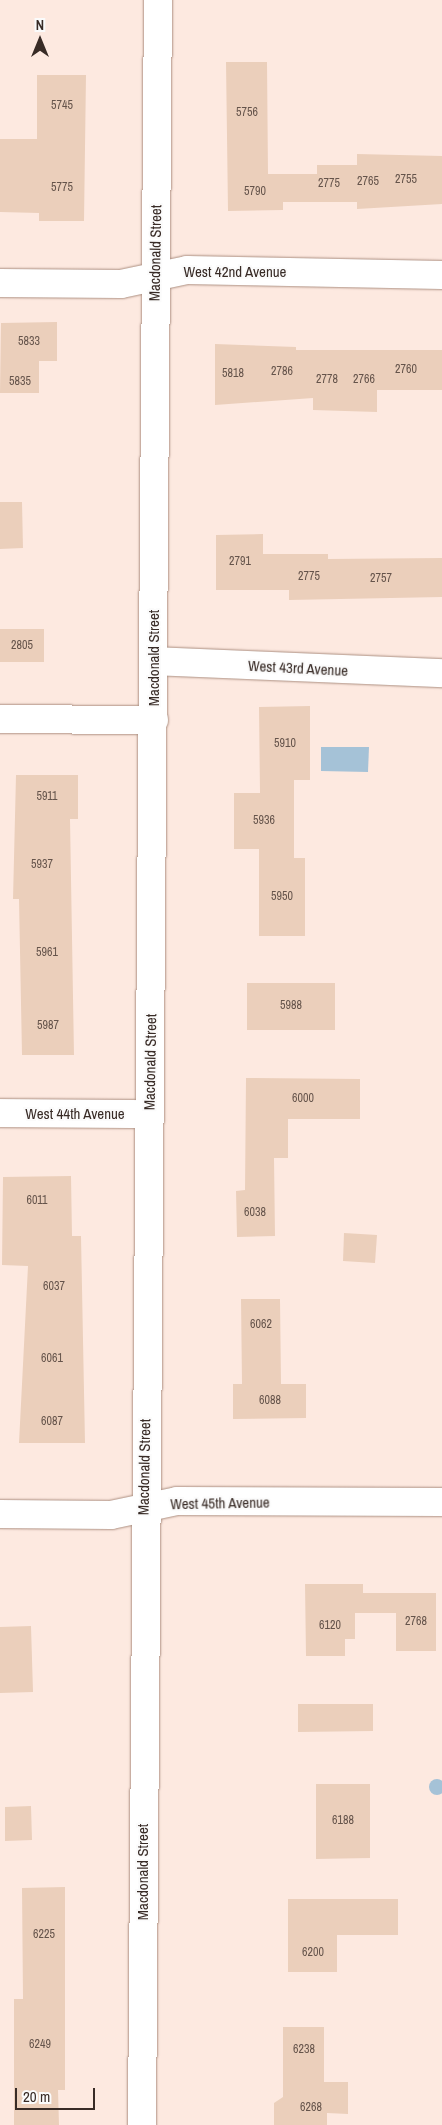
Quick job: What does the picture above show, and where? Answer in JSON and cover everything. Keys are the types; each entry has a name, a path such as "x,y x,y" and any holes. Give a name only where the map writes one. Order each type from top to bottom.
{"street":[{"name":"Macdonald Street","path":"142,2125 144,1508 154,720 154,277 158,0"},
{"name":"West 42nd Avenue","path":"0,283 121,284 186,270 442,275"},
{"name":"West 43rd Avenue","path":"154,661 442,673"},
{"path":"0,719 154,720"},
{"name":"West 44th Avenue","path":"0,1113 150,1114"},
{"name":"West 45th Avenue","path":"0,1514 111,1515 178,1501 442,1502"}],"water":[{"path":"321,747 369,747 368,772 321,771"},
{"path":"437,1779 445,1787 437,1795 429,1787"}],"building":[{"path":"226,62 267,62 268,174 317,174 317,165 357,165 357,154 442,156 442,204 357,209 357,202 283,202 283,210 228,211"},
{"path":"37,75 86,75 84,221 39,221 39,213 0,212 0,139 37,139"},
{"path":"57,322 57,361 39,361 39,393 0,393 1,323"},
{"path":"215,344 296,347 296,350 442,350 442,390 377,390 377,412 313,410 313,398 215,405"},
{"path":"0,502 22,502 23,548 0,549"},
{"path":"263,534 263,554 328,554 328,559 442,558 442,597 289,600 289,590 216,590 216,535"},
{"path":"0,629 44,629 44,662 0,662"},
{"path":"310,706 310,780 294,780 294,858 305,858 305,936 259,936 259,849 234,849 234,793 260,793 259,707"},
{"path":"16,775 78,775 78,819 70,819 74,1055 22,1055 19,899 13,899"},
{"path":"247,983 335,983 335,1030 247,1030"},
{"path":"246,1078 360,1079 360,1119 288,1119 288,1158 274,1158 275,1236 237,1237 236,1191 245,1190"},
{"path":"71,1176 72,1236 81,1236 85,1443 19,1443 28,1266 2,1265 3,1177"},
{"path":"344,1233 377,1235 375,1263 343,1261"},
{"path":"241,1299 280,1299 281,1384 306,1384 306,1418 233,1419 233,1384 242,1384"},
{"path":"305,1584 363,1584 363,1593 436,1593 436,1651 396,1651 396,1613 355,1613 355,1639 345,1639 345,1656 306,1656"},
{"path":"31,1626 33,1692 0,1693 0,1627"},
{"path":"298,1704 373,1704 373,1731 298,1732"},
{"path":"316,1784 370,1784 370,1858 316,1859"},
{"path":"31,1806 32,1840 5,1841 5,1807"},
{"path":"65,1887 65,2090 58,2090 59,2125 14,2125 14,1999 23,1999 22,1888"},
{"path":"288,1899 398,1899 398,1935 337,1935 337,1972 288,1972"},
{"path":"283,2027 324,2027 324,2082 348,2082 348,2114 327,2113 327,2125 274,2125 274,2103 283,2097"}]}
